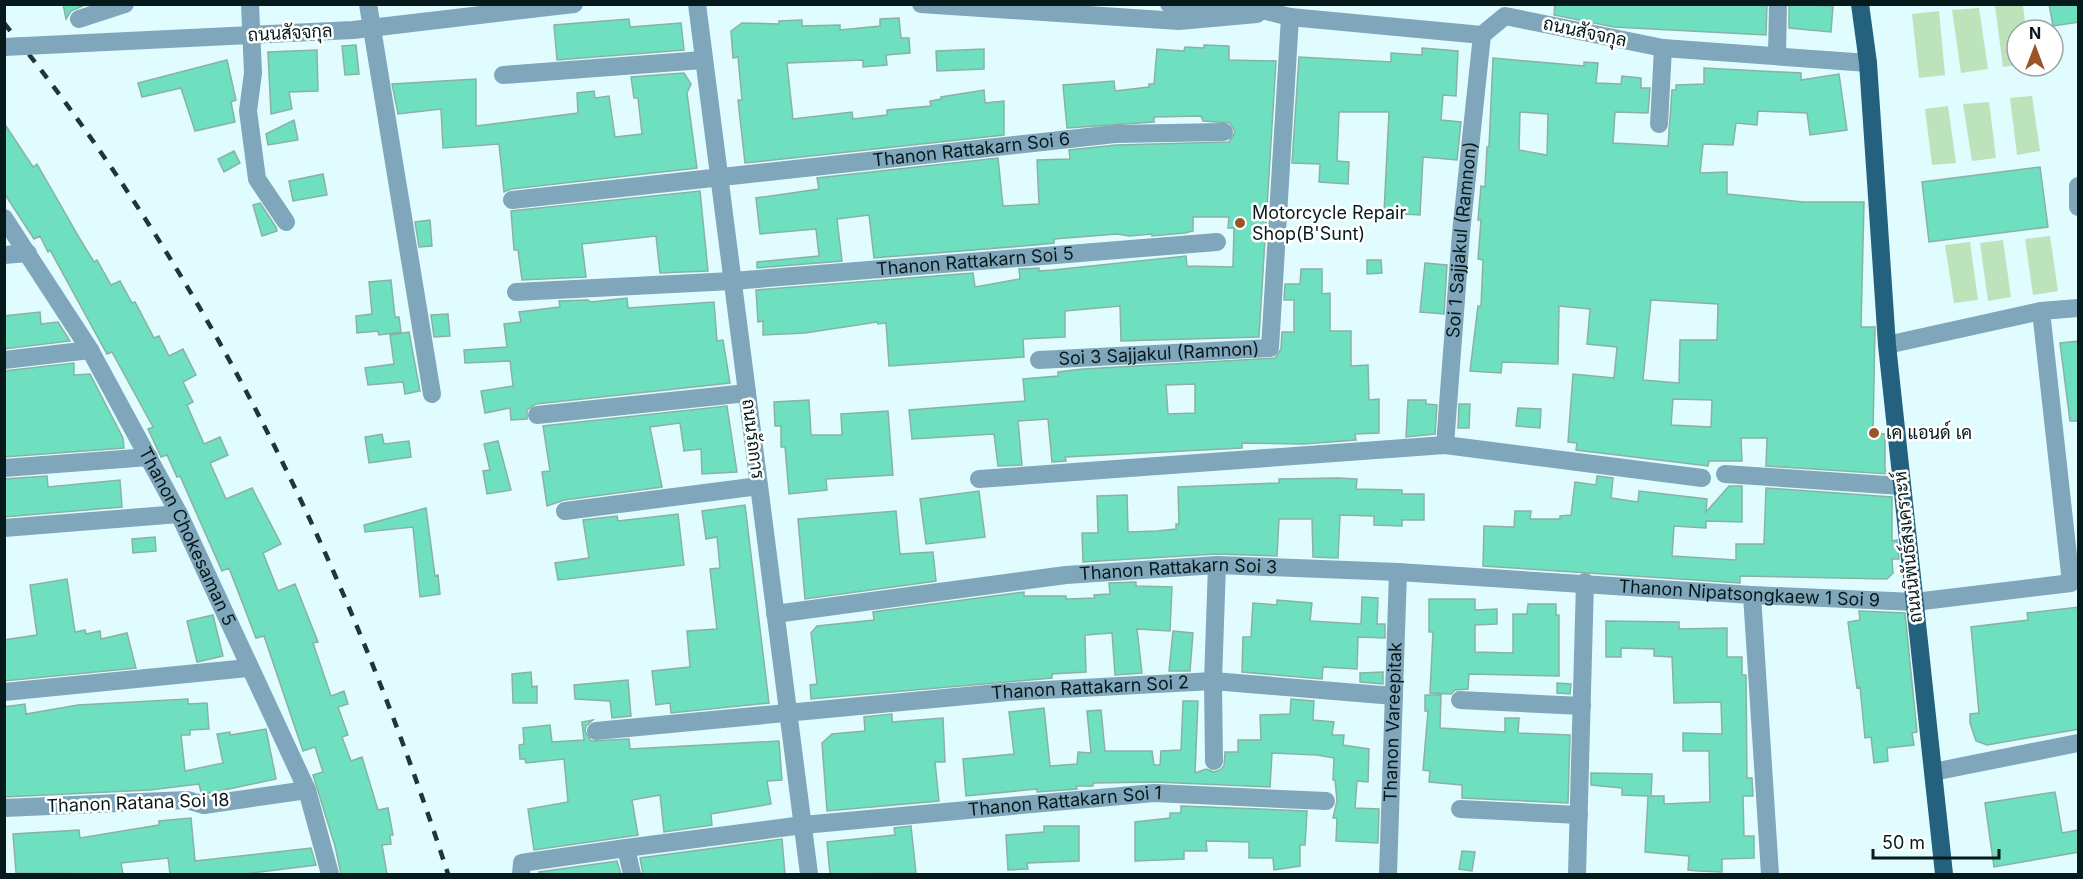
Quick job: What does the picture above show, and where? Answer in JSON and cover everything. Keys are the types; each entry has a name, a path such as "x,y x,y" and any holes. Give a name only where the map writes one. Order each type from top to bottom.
{"main road":[{"name":"ถนนนิพันธ์สงเคราะห์","path":"1860,4 1868,63 1887,345 1944,874"}],"street":[{"path":"90,13 125,4"},
{"path":"250,4 253,73 248,111 257,179 286,222"},
{"path":"368,4 432,394"},
{"name":"ถนนสัจจกุล","path":"4,47 353,30 574,4"},
{"name":"ถนนรัถการ","path":"697,4 809,874"},
{"path":"921,4 1179,21 1271,13"},
{"path":"1169,4 1482,35"},
{"path":"1238,4 1290,17"},
{"path":"1777,54 1778,4"},
{"name":"ถนนสัจจกุล","path":"1482,35 1506,10 1663,48 1777,54 1868,63"},
{"name":"Soi 3 Sajjakul (Ramnon)","path":"1039,360 1270,348 1290,17"},
{"name":"Soi 1 Sajjakul (Ramnon)","path":"1445,445 1461,233 1482,35"},
{"path":"1659,124 1663,48"},
{"path":"503,75 703,60"},
{"name":"Thanon Rattakarn Soi 6","path":"512,200 1115,134 1224,132"},
{"path":"2079,186 2079,207"},
{"name":"Thanon Chokesaman 5","path":"4,218 90,350 179,514 248,668 307,790 330,874"},
{"name":"Thanon Rattakarn Soi 5","path":"516,292 732,281 1218,242"},
{"path":"4,255 28,253"},
{"path":"1887,345 2041,311 2079,308"},
{"name":"Thanon Nipatsongkaew 1 Soi 9","path":"1585,582 1752,595 1915,602 2071,583 2041,311"},
{"path":"4,360 90,350"},
{"path":"537,416 747,393"},
{"path":"979,479 1445,445 1702,478"},
{"path":"4,468 149,458"},
{"path":"1725,474 1901,486"},
{"path":"565,511 759,486"},
{"path":"4,528 179,514"},
{"path":"1214,761 1213,681 1217,565"},
{"name":"Thanon Rattakarn Soi 3","path":"775,614 1066,575 1217,565 1585,582"},
{"name":"Thanon Vareepitak","path":"1388,874 1398,572"},
{"path":"1578,874 1585,582"},
{"path":"1752,595 1770,874"},
{"path":"4,692 248,668"},
{"name":"Thanon Rattakarn Soi 2","path":"596,731 1008,692 1213,681 1394,696"},
{"path":"1460,700 1582,706"},
{"path":"1933,772 2079,743"},
{"name":"Thanon Ratana Soi 18","path":"4,808 187,800 204,805 307,790"},
{"name":"Thanon Rattakarn Soi 1","path":"521,874 522,863 528,861 803,825 1154,793 1326,801"},
{"path":"1460,809 1579,815"},
{"path":"626,848 632,874"}],"green space":[{"path":"2023,5 2025,18 2005,18 2005,67 2003,67 1995,6"},
{"path":"1979,8 1988,69 1961,73 1952,10"},
{"path":"1939,11 1945,75 1919,78 1912,14"},
{"path":"2032,96 2040,151 2017,155 2010,98"},
{"path":"1989,102 1996,158 1972,161 1963,104"},
{"path":"1948,106 1956,163 1932,165 1925,109"},
{"path":"2050,236 2058,291 2033,295 2025,239"},
{"path":"2003,240 2011,297 1988,301 1980,243"},
{"path":"1970,242 1978,300 1954,303 1945,245"}],"building":[{"path":"63,4 87,4 71,11 66,19"},
{"path":"1555,4 1767,4 1766,35 1614,27 1554,15"},
{"path":"1789,4 1833,6 1831,32 1789,28"},
{"path":"2049,4 2079,4 2079,22 2065,24 2065,18 2052,18"},
{"path":"899,18 901,38 909,38 910,53 886,55 887,65 863,67 863,60 787,63 793,119 852,112 853,119 887,115 887,110 931,106 930,101 941,99 941,97 984,90 985,103 1004,101 1004,135 745,163 738,100 742,100 738,57 733,58 731,31 742,23 779,24 779,21 802,20 802,26 840,25 840,30 880,26 880,19"},
{"path":"629,19 630,27 681,23 684,50 557,60 554,25"},
{"path":"356,45 359,74 345,75 342,46"},
{"path":"1204,45 1229,46 1229,60 1276,61 1259,337 1121,341 1120,306 1065,311 1065,337 1023,339 1024,357 889,366 886,323 878,324 877,322 805,333 763,335 763,321 758,322 756,290 973,273 975,287 1020,279 1019,269 1053,270 1186,256 1187,266 1233,267 1234,228 1228,228 1229,217 1193,217 1193,231 1185,233 1152,236 1152,234 1129,236 1117,234 1054,239 1054,243 874,258 869,215 837,219 842,261 757,268 757,262 819,256 816,229 760,234 756,198 819,189 817,178 998,158 1003,206 1039,204 1037,160 1070,159 1069,150 1116,145 1229,142 1235,132 1230,123 1203,121 1201,116 1154,117 1154,122 1067,128 1063,85 1114,81 1115,91 1149,87 1149,84 1154,84 1157,49 1184,51 1185,47 1204,48"},
{"path":"1422,48 1458,51 1456,96 1443,95 1441,120 1461,122 1457,160 1423,157 1420,215 1384,213 1389,112 1339,112 1337,161 1349,162 1348,184 1319,182 1320,164 1292,163 1299,57 1391,62 1391,53 1422,55"},
{"path":"984,49 984,69 937,71 936,51"},
{"path":"317,50 318,91 289,92 292,109 271,114 268,52"},
{"path":"1493,58 1584,66 1584,62 1598,63 1596,83 1621,84 1622,76 1641,78 1641,88 1650,88 1648,113 1615,112 1613,143 1668,146 1672,90 1676,90 1676,85 1704,84 1704,68 1801,73 1801,80 1839,74 1847,130 1810,135 1807,113 1758,111 1757,125 1736,123 1733,145 1703,144 1700,173 1727,172 1727,194 1803,202 1864,202 1861,327 1875,327 1873,433 1885,434 1885,471 1889,471 1889,474 1766,466 1767,438 1741,438 1742,461 1709,461 1708,466 1576,450 1577,443 1568,442 1573,374 1614,378 1617,347 1587,344 1590,309 1559,306 1558,364 1502,362 1501,373 1470,371 1478,306 1481,306 1483,260 1478,259 1481,220 1478,220 1481,186 1485,187 1487,147 1489,147","holes":["1520,112 1548,114 1547,155 1519,150","1651,300 1718,304 1717,340 1680,340 1679,383 1643,380","1673,399 1712,400 1711,427 1671,425"]},
{"path":"227,60 236,100 231,102 235,122 195,131 181,88 142,97 138,83"},
{"path":"684,73 691,84 687,93 697,168 511,189 504,192 499,144 443,148 441,109 398,114 392,84 476,79 476,126 578,113 577,93 594,91 595,98 609,96 615,137 642,134 638,98 634,98 631,77"},
{"path":"294,120 298,140 268,145 266,134"},
{"path":"4,123 33,167 37,164 94,262 97,260 111,285 120,281 132,303 135,302 154,338 159,336 169,356 183,349 196,375 183,382 193,402 187,405 204,444 220,437 228,455 210,463 226,499 252,488 281,544 263,553 278,591 295,584 318,642 313,643 331,696 344,691 348,704 338,707 348,735 342,737 351,761 362,757 378,810 388,808 393,835 390,835 391,844 382,845 387,874 341,874 335,846 313,775 323,772 315,747 303,751 264,636 256,638 229,568 222,571 180,476 177,477 167,455 161,457 148,429 153,427 112,352 107,354 50,250 48,252 40,236 34,239 4,193"},
{"path":"234,151 240,163 224,172 218,159"},
{"path":"2040,167 2048,227 1929,242 1922,182"},
{"path":"323,174 327,195 293,201 289,181"},
{"path":"700,191 708,271 660,273 656,236 582,244 586,277 522,280 518,250 514,250 511,211"},
{"path":"260,203 277,231 262,236 253,205"},
{"path":"430,220 432,246 419,247 415,222"},
{"path":"1367,260 1381,260 1382,273 1367,274"},
{"path":"1425,263 1447,265 1444,314 1420,312"},
{"path":"1301,269 1322,269 1322,294 1330,293 1330,331 1351,331 1351,366 1368,365 1369,400 1379,399 1379,433 1355,434 1356,440 1304,444 1242,443 1242,448 1065,457 1066,461 1052,462 1048,419 1018,421 1022,465 998,466 994,434 912,439 909,410 1025,401 1023,379 1058,376 1058,372 1083,369 1275,358 1281,349 1282,332 1294,332 1294,300 1284,300 1285,284 1300,284","holes":["1195,384 1195,413 1168,414 1166,385"]},
{"path":"391,280 395,317 399,317 401,332 379,335 378,331 357,333 356,316 372,314 369,282"},
{"path":"627,298 628,308 714,302 717,341 723,340 730,383 536,404 527,410 527,419 511,420 510,408 485,413 481,391 513,386 510,361 465,363 464,350 507,347 504,324 521,322 519,312 560,307 559,301 588,300 591,302"},
{"path":"40,312 41,324 58,322 70,341 4,349 4,316"},
{"path":"448,314 450,336 434,337 431,315"},
{"path":"409,332 420,391 405,394 403,382 368,385 365,368 394,364 390,335"},
{"path":"2079,341 2079,421 2070,421 2060,343"},
{"path":"74,363 74,375 90,374 123,438 124,448 4,457 4,371"},
{"path":"809,400 811,435 842,435 841,414 888,411 893,475 826,479 827,490 789,494 785,447 781,447 781,426 775,426 774,402"},
{"path":"1408,400 1426,400 1426,404 1437,405 1435,434 1406,437"},
{"path":"1459,404 1470,404 1469,428 1458,428"},
{"path":"727,406 737,472 702,474 701,449 684,451 680,423 650,427 662,487 564,500 547,506 542,472 550,471 543,426"},
{"path":"1518,408 1541,409 1540,428 1516,426"},
{"path":"382,434 384,444 409,441 411,457 369,463 365,437"},
{"path":"498,441 511,490 487,494 483,471 490,470 484,444"},
{"path":"47,476 48,487 120,480 122,507 4,517 4,479"},
{"path":"1597,476 1613,478 1611,498 1638,502 1639,491 1707,499 1706,512 1729,486 1742,486 1742,522 1706,521 1706,528 1674,526 1672,556 1736,560 1736,544 1764,544 1766,488 1892,497 1892,541 1897,540 1899,559 1892,559 1893,573 1887,579 1740,576 1740,583 1483,566 1484,526 1514,527 1515,511 1531,511 1530,519 1560,519 1560,516 1571,515 1575,482 1596,485"},
{"path":"1279,479 1357,479 1356,489 1402,490 1402,494 1424,494 1424,520 1402,520 1402,526 1374,525 1374,516 1340,515 1338,558 1313,557 1312,519 1279,519 1277,556 1216,554 1083,562 1082,533 1098,533 1097,496 1127,495 1128,532 1157,531 1176,529 1176,524 1179,524 1178,487 1279,483"},
{"path":"979,491 985,537 926,544 920,499"},
{"path":"745,505 769,703 671,713 670,703 656,705 652,671 690,667 687,631 717,629 710,569 720,568 717,537 706,539 702,511"},
{"path":"426,508 435,576 438,575 440,594 420,597 413,527 365,532 364,525"},
{"path":"896,511 900,554 933,552 936,581 805,599 798,519"},
{"path":"678,514 684,565 558,580 555,563 589,558 583,520 617,516 618,521"},
{"path":"155,537 156,551 133,553 132,539"},
{"path":"67,579 75,632 85,630 86,634 100,631 101,639 127,633 136,668 4,681 4,640 37,635 30,585"},
{"path":"1136,582 1136,586 1172,587 1170,631 1137,629 1142,673 1115,675 1112,633 1085,635 1086,672 1052,674 1052,678 811,699 810,685 817,684 811,633 817,626 874,620 873,612 1024,592 1024,596 1066,596 1066,599 1095,598 1094,595 1110,594 1109,583"},
{"path":"1362,597 1378,598 1377,624 1385,624 1385,638 1358,637 1357,669 1323,667 1322,679 1242,672 1243,637 1251,637 1253,603 1277,605 1277,600 1312,603 1310,621 1361,624"},
{"path":"1429,599 1475,599 1475,610 1497,609 1497,624 1475,625 1475,652 1513,653 1513,614 1527,614 1528,604 1556,604 1556,615 1559,615 1559,676 1469,674 1468,689 1455,690 1451,694 1430,693 1433,632 1429,632"},
{"path":"2079,607 2079,729 1987,745 1976,741 1970,723 1970,714 1979,713 1971,627 2028,620 2027,613"},
{"path":"1859,611 1905,613 1917,732 1912,733 1914,745 1887,748 1888,761 1874,763 1871,737 1865,738 1860,687 1857,688 1848,622 1860,620"},
{"path":"213,615 223,656 197,662 187,621"},
{"path":"1606,621 1679,622 1679,629 1727,628 1727,657 1742,657 1742,675 1746,675 1747,778 1752,778 1753,796 1743,796 1744,836 1754,836 1754,858 1722,859 1722,872 1698,871 1688,870 1689,856 1645,852 1648,796 1622,795 1622,788 1591,785 1591,773 1652,774 1651,796 1664,796 1664,804 1710,802 1709,751 1683,751 1683,733 1722,734 1721,702 1674,703 1672,657 1654,656 1654,649 1621,648 1621,657 1606,657"},
{"path":"1173,631 1193,633 1190,671 1169,671"},
{"path":"531,672 532,687 537,686 537,703 513,703 512,674"},
{"path":"1383,672 1383,684 1360,682 1360,673"},
{"path":"628,680 631,716 612,718 610,701 575,699 574,685"},
{"path":"1557,683 1571,684 1570,694 1557,693"},
{"path":"1425,695 1441,695 1440,728 1505,732 1505,718 1519,718 1518,733 1570,735 1568,803 1462,798 1462,785 1429,782 1430,771 1423,770 1428,711 1425,711"},
{"path":"188,699 188,704 207,703 209,729 190,730 190,735 181,735 185,771 223,763 217,734 230,732 230,735 266,729 276,779 205,794 201,792 199,784 150,790 4,797 4,707 25,704 26,714 78,705"},
{"path":"1291,699 1314,701 1313,720 1334,722 1332,735 1344,735 1343,745 1369,749 1368,782 1357,781 1355,808 1379,809 1378,843 1336,841 1337,818 1333,818 1337,801 1335,780 1333,780 1334,758 1317,755 1272,753 1270,787 1155,782 1093,783 1093,786 1076,786 1077,789 1037,792 1037,789 966,796 963,759 1014,754 1009,712 1044,708 1050,766 1077,764 1078,752 1091,753 1087,711 1101,710 1105,751 1152,751 1154,765 1160,765 1161,751 1181,750 1183,701 1198,701 1195,773 1206,769 1214,772 1220,770 1224,766 1225,752 1238,752 1238,740 1261,740 1260,715 1290,714"},
{"path":"892,714 892,722 943,718 945,762 935,762 939,801 827,811 822,743 832,734 865,731 864,717"},
{"path":"593,720 586,726 585,731 591,741 629,739 630,749 779,741 782,780 767,781 771,804 711,814 712,825 664,832 660,795 632,800 638,835 534,850 528,809 568,802 564,759 526,763 525,759 520,759 519,745 524,744 523,728 550,725 552,742 584,740 582,722"},
{"path":"2055,792 2062,833 2079,830 2079,852 1994,867 1985,803"},
{"path":"1181,806 1307,811 1305,845 1300,845 1300,866 1274,870 1273,858 1249,858 1249,842 1206,841 1207,851 1184,851 1184,859 1135,861 1135,822 1170,818 1170,813 1181,813"},
{"path":"191,818 195,861 311,848 316,865 245,874 170,874 168,858 121,863 123,874 16,873 13,834 79,830 80,838 159,825 159,821"},
{"path":"911,826 916,873 830,874 827,842 895,835 894,828"},
{"path":"1044,826 1079,826 1079,861 1027,863 1028,869 1008,870 1006,835 1044,832"},
{"path":"782,839 785,874 643,874 640,858"},
{"path":"1462,851 1475,852 1472,871 1459,869"},
{"path":"617,861 621,874 539,874 539,872"}],"railway":[{"path":"4,23 78,119 146,219 208,322 265,428 318,537 366,647 409,760 448,874"}],"place":[{"name":"Motorcycle Repair Shop(B'Sunt)","path":"1240,223"},
{"name":"เค แอนด์ เค","path":"1874,433"}]}
